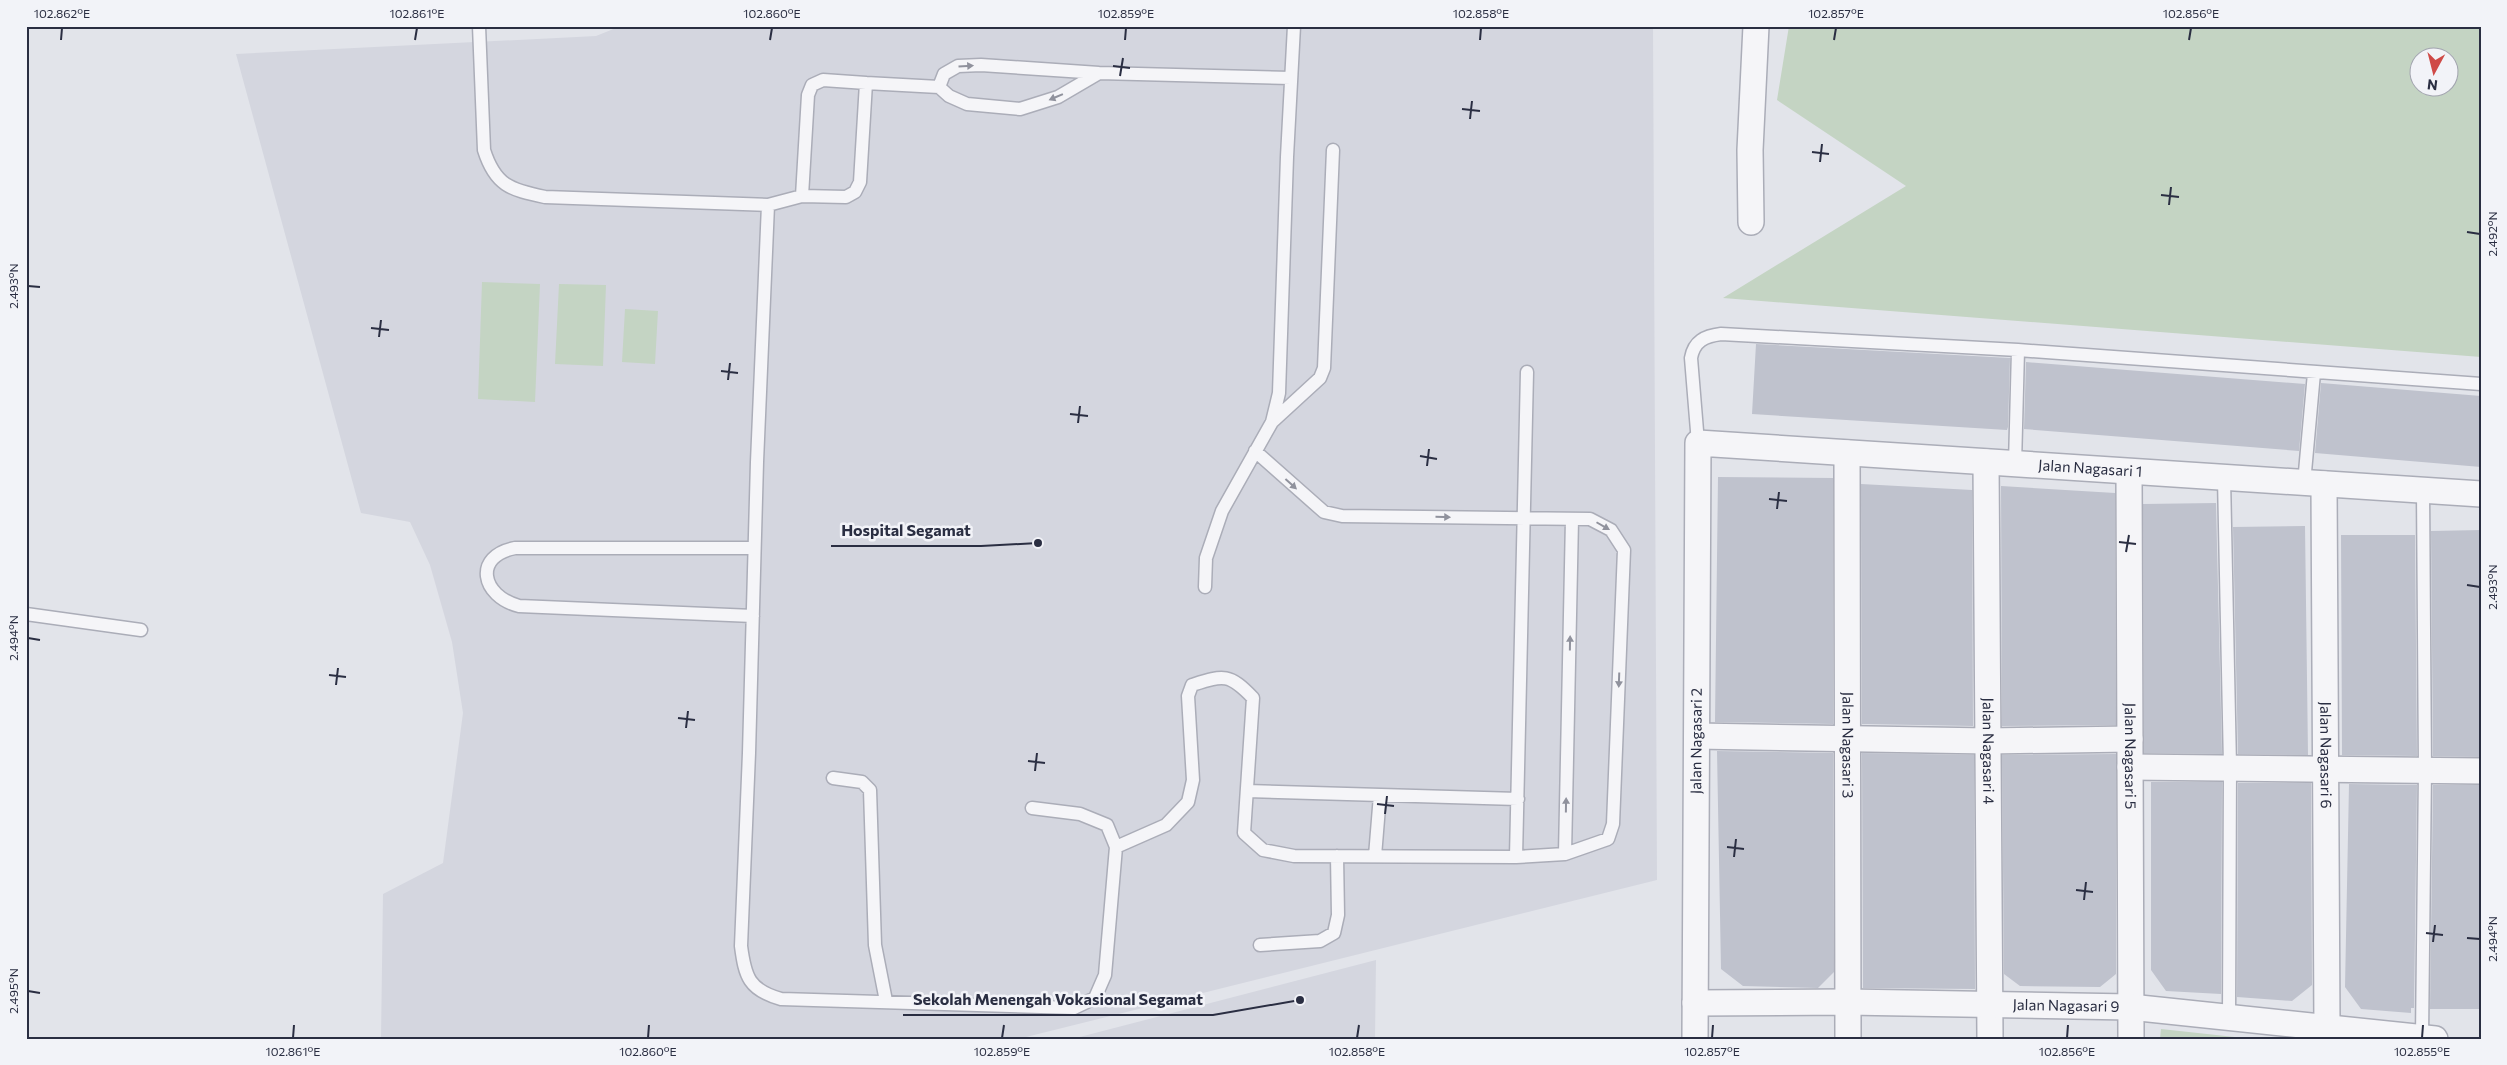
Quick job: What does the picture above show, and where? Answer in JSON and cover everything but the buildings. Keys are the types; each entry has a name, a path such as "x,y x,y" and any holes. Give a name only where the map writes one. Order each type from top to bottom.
{"street":[{"path":"1751,222 1750,150 1756,26"},
{"name":"Jalan Nagasari 1","path":"1698,443 2481,494"},
{"name":"Jalan Nagasari 2","path":"1695,1039 1698,443"},
{"name":"Jalan Nagasari 3","path":"1847,453 1848,1039"},
{"name":"Jalan Nagasari 4","path":"1986,462 1990,1039"},
{"name":"Jalan Nagasari 5","path":"2129,472 2130,1039"},
{"name":"Jalan Nagasari 6","path":"2314,484 2326,768 2327,1027"},
{"path":"1697,736 1988,741 2130,739"},
{"path":"2130,767 2230,766 2481,771"},
{"name":"Jalan Nagasari 9","path":"1695,1003 1990,1003 2130,1007 2414,1037"}],"lane":[{"path":"479,26 484,150 490,168 502,182 517,192 545,197 768,205 802,196 846,197 855,192 860,182 866,83"},
{"path":"1205,587 1206,558 1222,512 1272,422 1279,393 1294,26"},
{"path":"939,87 944,74 958,66 981,65 1099,74 1291,78"},
{"path":"802,196 808,95 812,85 823,80 939,87 949,96 967,104 1020,108 1058,97 1099,74"},
{"path":"1272,422 1320,378 1324,368 1333,150"},
{"path":"768,205 754,548 741,946 743,966 749,981 763,994 781,999 1074,1008 1095,998 1105,975 1116,847 1107,825 1080,814 1032,808"},
{"path":"1698,443 1692,358 1693,348 1699,341 1721,334 2018,350 2481,384"},
{"path":"2015,464 2018,350"},
{"path":"1516,857 1527,372"},
{"path":"2314,373 2314,484"},
{"path":"1116,847 1166,825 1188,802 1193,780 1188,696 1192,685 1218,676 1236,680 1253,698 1244,833 1263,850 1294,856 1516,857 1565,854 1608,839 1613,824 1624,550 1611,530 1590,519 1342,516 1324,512 1255,451"},
{"path":"2224,478 2230,766 2229,1016"},
{"path":"2414,1037 2425,770 2423,491"},
{"path":"1565,854 1572,519"},
{"path":"753,616 519,606 508,603 495,594 488,583 488,576 489,567 497,554 515,548 754,548"},
{"path":"26,614 141,630"},
{"path":"833,778 862,782 870,790 875,945 886,1001"},
{"path":"1247,791 1518,799"},
{"path":"1375,856 1380,795"},
{"path":"1260,946 1320,941 1334,933 1338,915 1337,856"}],"shaded area":[{"path":"621,26 1653,26 1657,880 1018,1039 381,1039 383,894 443,863 463,713 452,642 430,565 410,522 361,513 236,54 596,36"},
{"path":"1376,960 1375,1039 1072,1039"}],"green space":[{"path":"1789,26 2481,26 2481,357 1723,298 1906,186 1777,100"},
{"path":"482,282 540,284 535,402 478,399"},
{"path":"559,284 606,285 603,366 555,364"},
{"path":"625,309 658,311 655,364 622,362"},
{"path":"2161,1029 2253,1039 2160,1039"}],"place":[{"name":"Hospital Segamat","path":"1038,543"},
{"name":"Sekolah Menengah Vokasional Segamat","path":"1300,1000"}]}
